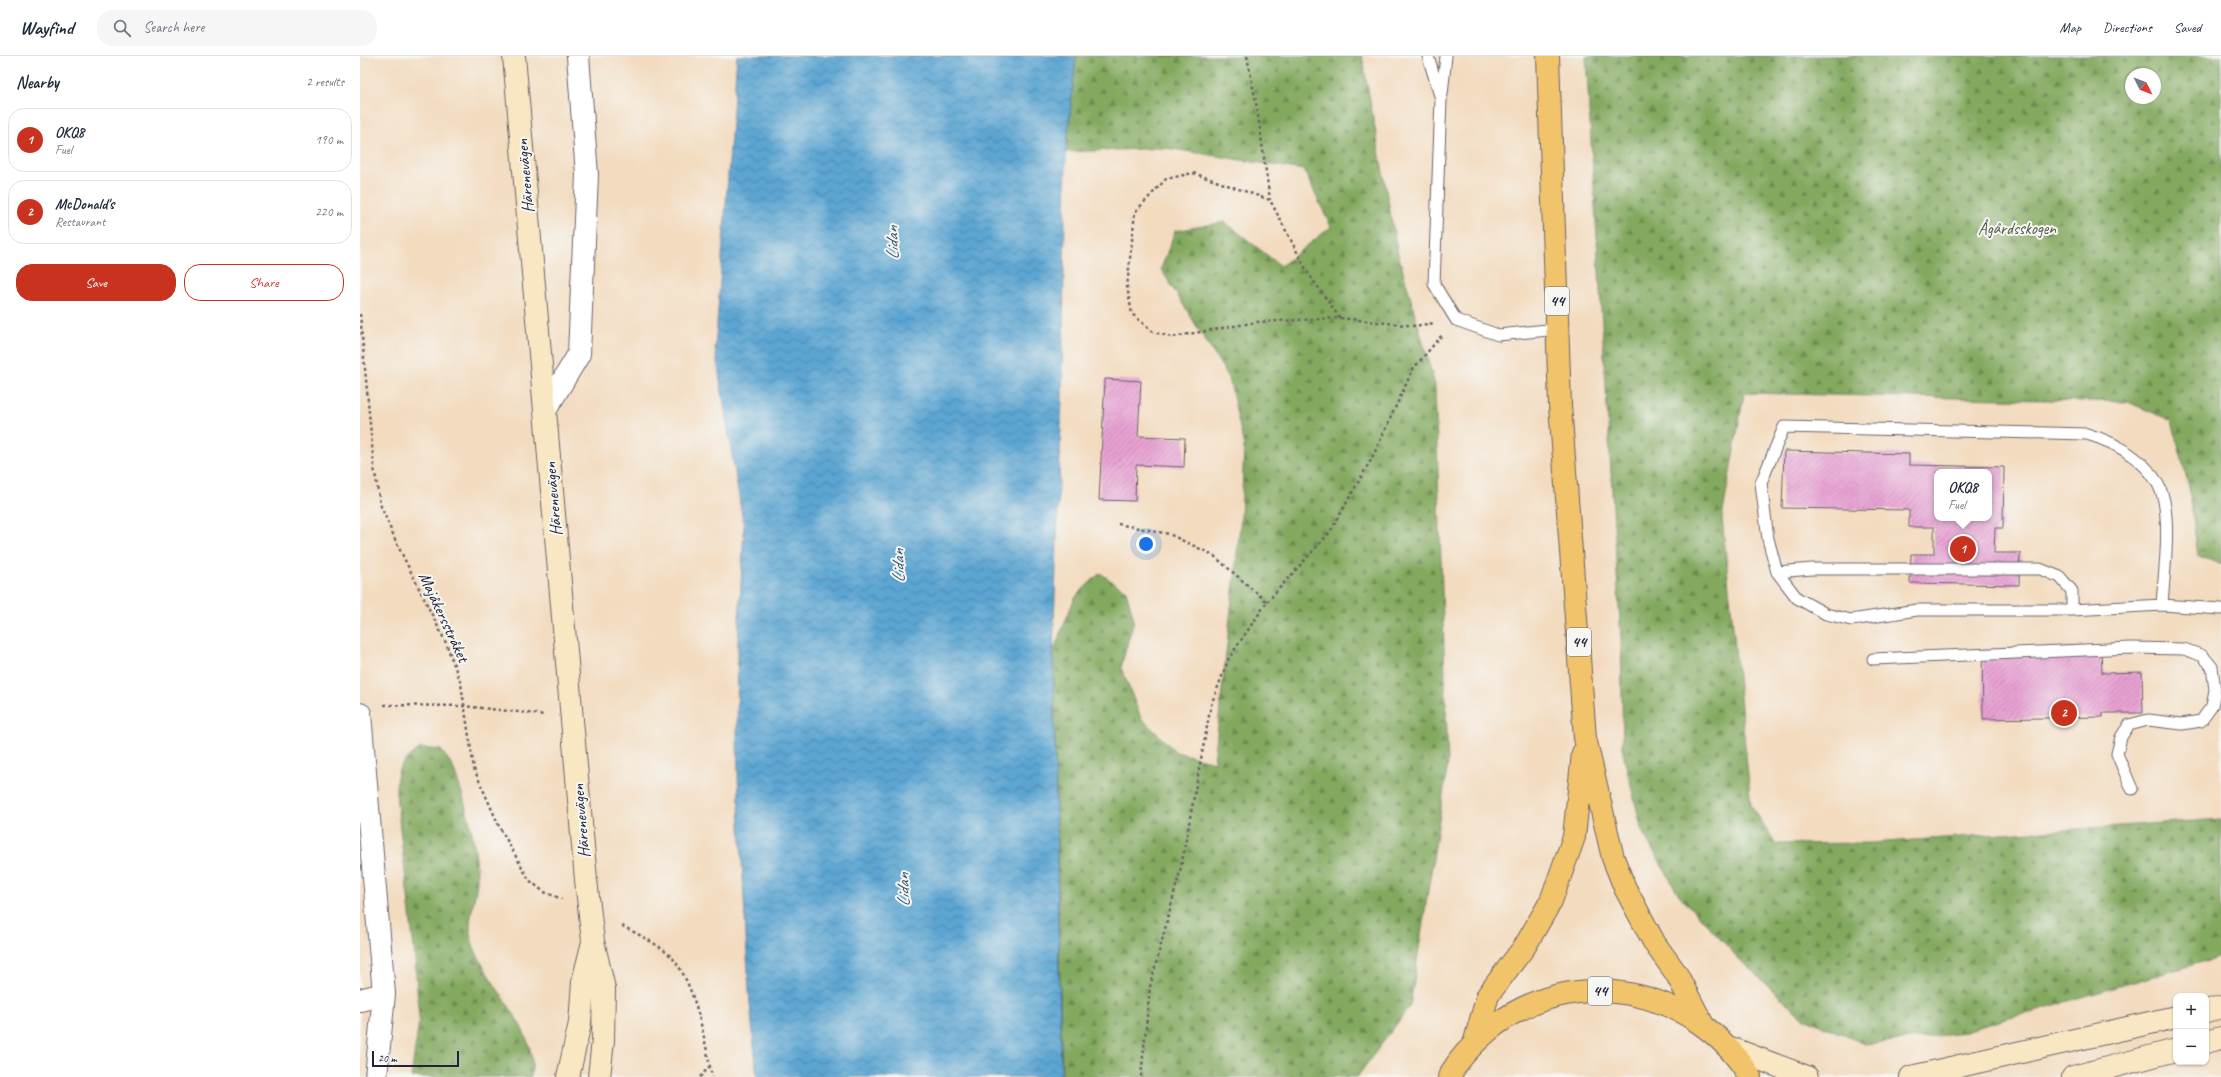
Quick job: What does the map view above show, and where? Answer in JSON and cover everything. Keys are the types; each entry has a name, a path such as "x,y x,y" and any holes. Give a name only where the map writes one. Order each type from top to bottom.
{"main road":[{"name":"44","path":"1548,56 1560,405 1585,738 1613,858 1625,888 1655,944 1676,973 1702,1023"},
{"name":"44","path":"1474,1044 1488,995 1525,946 1551,901 1574,837 1585,738"},
{"name":"44","path":"1448,1075 1474,1044 1497,1024 1524,1008 1553,997 1584,991 1615,991 1646,997 1675,1008 1702,1023 1728,1047 1750,1077"}],"street":[{"name":"Härenevägen","path":"514,56 593,941 604,989 603,1040 599,1077"},
{"path":"546,409 579,354 587,175 578,56"},
{"path":"368,709 384,994 376,1077"},
{"name":"Härenevägen","path":"568,1077 580,1023 584,982 593,941"},
{"path":"360,1000 384,994"},
{"path":"2209,1010 2221,1008"},
{"path":"1911,1077 2173,1018"},
{"path":"2209,1041 2221,1038"},
{"path":"1728,1047 1807,1077"},
{"path":"2073,1077 2173,1051"}],"lane":[{"path":"1428,56 1441,99"},
{"path":"1446,56 1441,99 1434,284 1456,320 1498,335 1558,329"},
{"path":"2162,605 2165,525 2164,501 2156,482 2143,465 2107,440 2087,434 1784,427 1761,483 1768,539 1777,572 1797,598 1826,614 1852,620 1917,610 2072,610 2162,605 2221,609"},
{"path":"1777,572 1812,569 2040,569 2060,577 2072,590 2072,610"},
{"path":"1873,659 2131,648 2184,649 2203,656 2212,667 2214,690 2212,706 2202,720 2182,724 2148,720 2129,725 2121,737 2117,754 2132,789"}],"path":[{"path":"1247,56 1257,108 1270,200 1308,273 1340,318"},
{"path":"1270,200 1193,174 1166,179 1135,212 1127,287 1132,314 1152,332 1172,337 1257,322 1340,318 1415,326 1456,320"},
{"name":"Majåkersstråket","path":"360,314 374,467 380,504 397,544 446,643 461,684 474,769 499,826 529,880 544,892 566,901"},
{"path":"1141,1077 1150,986 1181,867 1211,705 1229,658 1267,602 1330,532 1373,456 1413,368 1456,320"},
{"path":"1118,524 1169,534 1213,555 1267,602"},
{"path":"368,709 464,706 572,718"},
{"path":"622,926 647,939 675,961 692,994 712,1077"},
{"path":"700,1077 710,1067"}],"green space":[{"path":"1076,56 1362,56 1397,250 1435,385 1448,763 1410,1006 1357,1077 1062,1077 1053,652 1075,597 1100,573 1126,591 1134,620 1121,667 1141,718 1176,752 1214,762 1241,518 1244,446 1229,378 1161,269 1175,231 1225,222 1281,266 1331,227 1304,170 1166,148 1066,152"},
{"name":"Ågårdsskogen","path":"1586,56 2221,56 2221,564 2198,556 2189,487 2172,421 2128,402 1744,393 1722,518 1751,805 1776,844 1871,843 2221,819 2221,952 2216,958 1955,1034 1865,1044 1802,1017 1741,961 1679,895 1642,831 1623,753 1621,640"},
{"path":"421,748 441,750 451,764 458,780 470,823 477,867 477,880 470,924 471,938 477,955 520,1024 528,1042 532,1059 531,1077 411,1077 419,1021 415,957 396,785 398,772 401,766 408,757"}],"water":[{"name":"Lidan","path":"737,56 1076,56 1066,152 1062,397 1053,652 1061,1077 757,1077 749,992 737,739 738,639 744,528 715,349"}],"building":[{"path":"1105,379 1141,381 1138,436 1185,438 1184,467 1136,465 1135,501 1099,500"},
{"path":"1784,451 1909,454 1909,465 2004,467 2003,528 1995,528 1994,553 2020,553 2019,585 1910,583 1911,554 1934,554 1934,527 1909,527 1909,510 1782,508"},
{"path":"2101,648 2102,673 2142,672 2143,713 2103,713 2103,717 1983,719 1982,649"}],"place":[{"name":"OKQ8","path":"1963,549"},
{"name":"McDonald's","path":"2064,713"}]}
